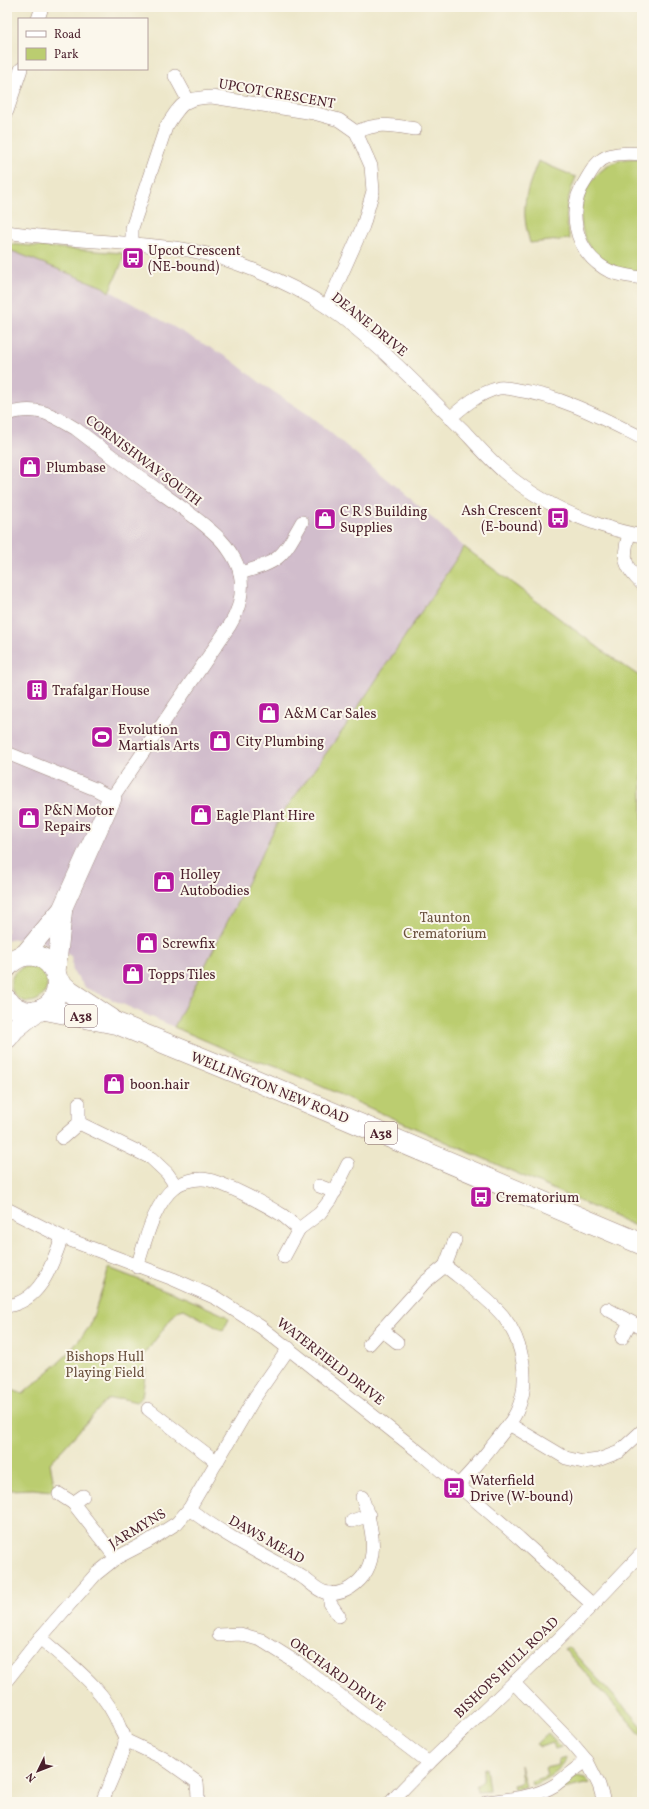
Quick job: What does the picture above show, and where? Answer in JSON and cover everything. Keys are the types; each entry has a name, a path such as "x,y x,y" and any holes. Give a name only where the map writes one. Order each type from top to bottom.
{"main road":[{"name":"A38","path":"7,1000 16,1008 25,1012 39,1010 53,1000 56,994 57,976 50,964 42,958 33,955 14,959"},
{"name":"WELLINGTON NEW ROAD","path":"57,976 70,992 118,1024 255,1080 642,1244"},
{"name":"WELLINGTON NEW ROAD","path":"39,1010 118,1024"},
{"path":"7,1038 14,1030 39,1010"}],"street":[{"path":"38,18 42,7"},
{"path":"7,111 21,70"},
{"path":"132,244 132,228 166,127 173,116 188,100 175,76"},
{"name":"UPCOT CRESCENT","path":"188,100 212,97 314,113 339,120 356,132"},
{"path":"327,307 363,226 373,191 371,166 356,132 367,127 382,124 415,129"},
{"path":"642,154 609,156 597,163 578,194 575,206 575,222 577,237 596,262 604,268 617,273 642,278"},
{"name":"DEANE DRIVE","path":"7,232 34,236 184,249 260,272 327,307 378,348 504,472 548,503 599,524 629,534 642,536"},
{"path":"450,418 471,400 485,392 501,388 536,392 589,412 642,438"},
{"name":"CORNISHWAY SOUTH","path":"7,414 21,410 38,410 57,418 76,429 207,527 221,540 232,556 240,572"},
{"path":"14,959 63,907 112,798 236,615 239,604 240,572 266,565 276,560 284,552 302,522"},
{"path":"629,534 625,547 625,562 630,573 642,584"},
{"path":"7,753 112,798"},
{"path":"57,976 63,907"},
{"path":"62,1138 79,1123 79,1103"},
{"path":"79,1123 151,1158 167,1173 176,1186"},
{"path":"284,1256 299,1229 320,1213 335,1192 348,1164"},
{"path":"137,1267 151,1225 163,1202 176,1186 188,1182 202,1179 217,1183 283,1216 299,1229"},
{"path":"319,1186 335,1192"},
{"name":"WATERFIELD DRIVE","path":"7,1209 62,1237 137,1267 173,1279 216,1298 261,1326 413,1447 519,1538 593,1605"},
{"path":"7,1306 17,1305 40,1287 62,1237"},
{"path":"369,1344 425,1282 445,1266 455,1240"},
{"path":"445,1266 482,1295 503,1316 512,1330 522,1356 524,1372 523,1392 517,1411 509,1424 458,1485"},
{"path":"607,1309 642,1328"},
{"path":"622,1338 630,1322"},
{"path":"382,1330 397,1342"},
{"name":"JARMYNS","path":"8,1676 96,1574 116,1558 177,1524 189,1509 256,1397 289,1348"},
{"path":"148,1409 163,1413 217,1462"},
{"path":"509,1424 566,1458 583,1462 598,1460 620,1452 642,1431"},
{"path":"59,1494 78,1500 116,1558"},
{"path":"339,1616 330,1603 330,1593 336,1594 356,1584 369,1566 373,1550 373,1539 369,1515 362,1497"},
{"name":"DAWS MEAD","path":"189,1509 225,1534 301,1576 324,1592 330,1593"},
{"path":"352,1521 369,1515"},
{"name":"BISHOPS HULL ROAD","path":"391,1802 429,1763 514,1683 593,1605 642,1552"},
{"name":"ORCHARD DRIVE","path":"219,1635 240,1634 261,1640 296,1662 429,1763"},
{"path":"40,1638 86,1678 104,1697 116,1716 125,1740 114,1774 102,1802"},
{"path":"514,1683 587,1761 599,1785 604,1802"},
{"path":"125,1740 163,1758 197,1782 198,1797"},
{"path":"486,1802 517,1799 540,1792 555,1784 587,1761"}],"shaded area":[{"path":"7,249 103,287 230,359 262,384 309,415 419,506 464,547 345,727 282,814 174,1027 86,988 73,972 71,956 26,934 19,939 7,940"}],"green space":[{"path":"642,158 642,273 608,266 593,252 585,238 581,223 581,208 585,193 593,180 604,169 621,160"},
{"path":"538,161 576,177 570,193 567,208 567,222 570,239 530,243 525,220 525,201"},
{"path":"7,244 122,253 124,258 109,292 103,287 7,249"},
{"name":"Taunton Crematorium","path":"464,547 607,654 642,678 642,1229 280,1068 241,1056 174,1027 282,814 345,727"},
{"path":"29,966 39,969 44,974 47,984 44,994 39,999 29,1002 19,999 14,994 11,984 14,974 19,969"},
{"name":"Bishops Hull Playing Field","path":"109,1268 186,1298 226,1316 229,1319 223,1331 184,1309 177,1311 140,1360 146,1369 142,1397 136,1402 121,1398 107,1400 50,1463 55,1488 51,1491 33,1489 9,1490 7,1492 7,1388 23,1394 68,1354 90,1326"},
{"path":"568,1647 642,1726 642,1736 564,1649"},
{"path":"548,1733 561,1747 555,1749 553,1743 540,1747 536,1744"},
{"path":"566,1757 562,1766 558,1770 542,1781 532,1785 531,1781 547,1775 545,1768 559,1765 558,1759"},
{"path":"520,1765 526,1787 514,1789 513,1785 522,1783"},
{"path":"486,1768 489,1791 477,1792 476,1786 483,1781 483,1769"},
{"path":"577,1776 585,1778 590,1783 555,1791 573,1778"}],"place":[{"name":"Upcot Crescent (NE-bound)","path":"133,258"},
{"name":"Plumbase","path":"30,467"},
{"name":"Ash Crescent (E-bound)","path":"558,518"},
{"name":"C R S Building Supplies","path":"325,519"},
{"name":"Trafalgar House","path":"37,690"},
{"name":"A&M Car Sales","path":"269,713"},
{"name":"Evolution Martials Arts","path":"102,737"},
{"name":"City Plumbing","path":"220,741"},
{"name":"Eagle Plant Hire","path":"201,815"},
{"name":"P&N Motor Repairs","path":"29,818"},
{"name":"Holley Autobodies","path":"164,882"},
{"name":"Screwfix","path":"147,943"},
{"name":"Topps Tiles","path":"133,974"},
{"name":"boon.hair","path":"114,1084"},
{"name":"Crematorium","path":"481,1197"},
{"name":"Waterfield Drive (W-bound)","path":"454,1488"}]}
